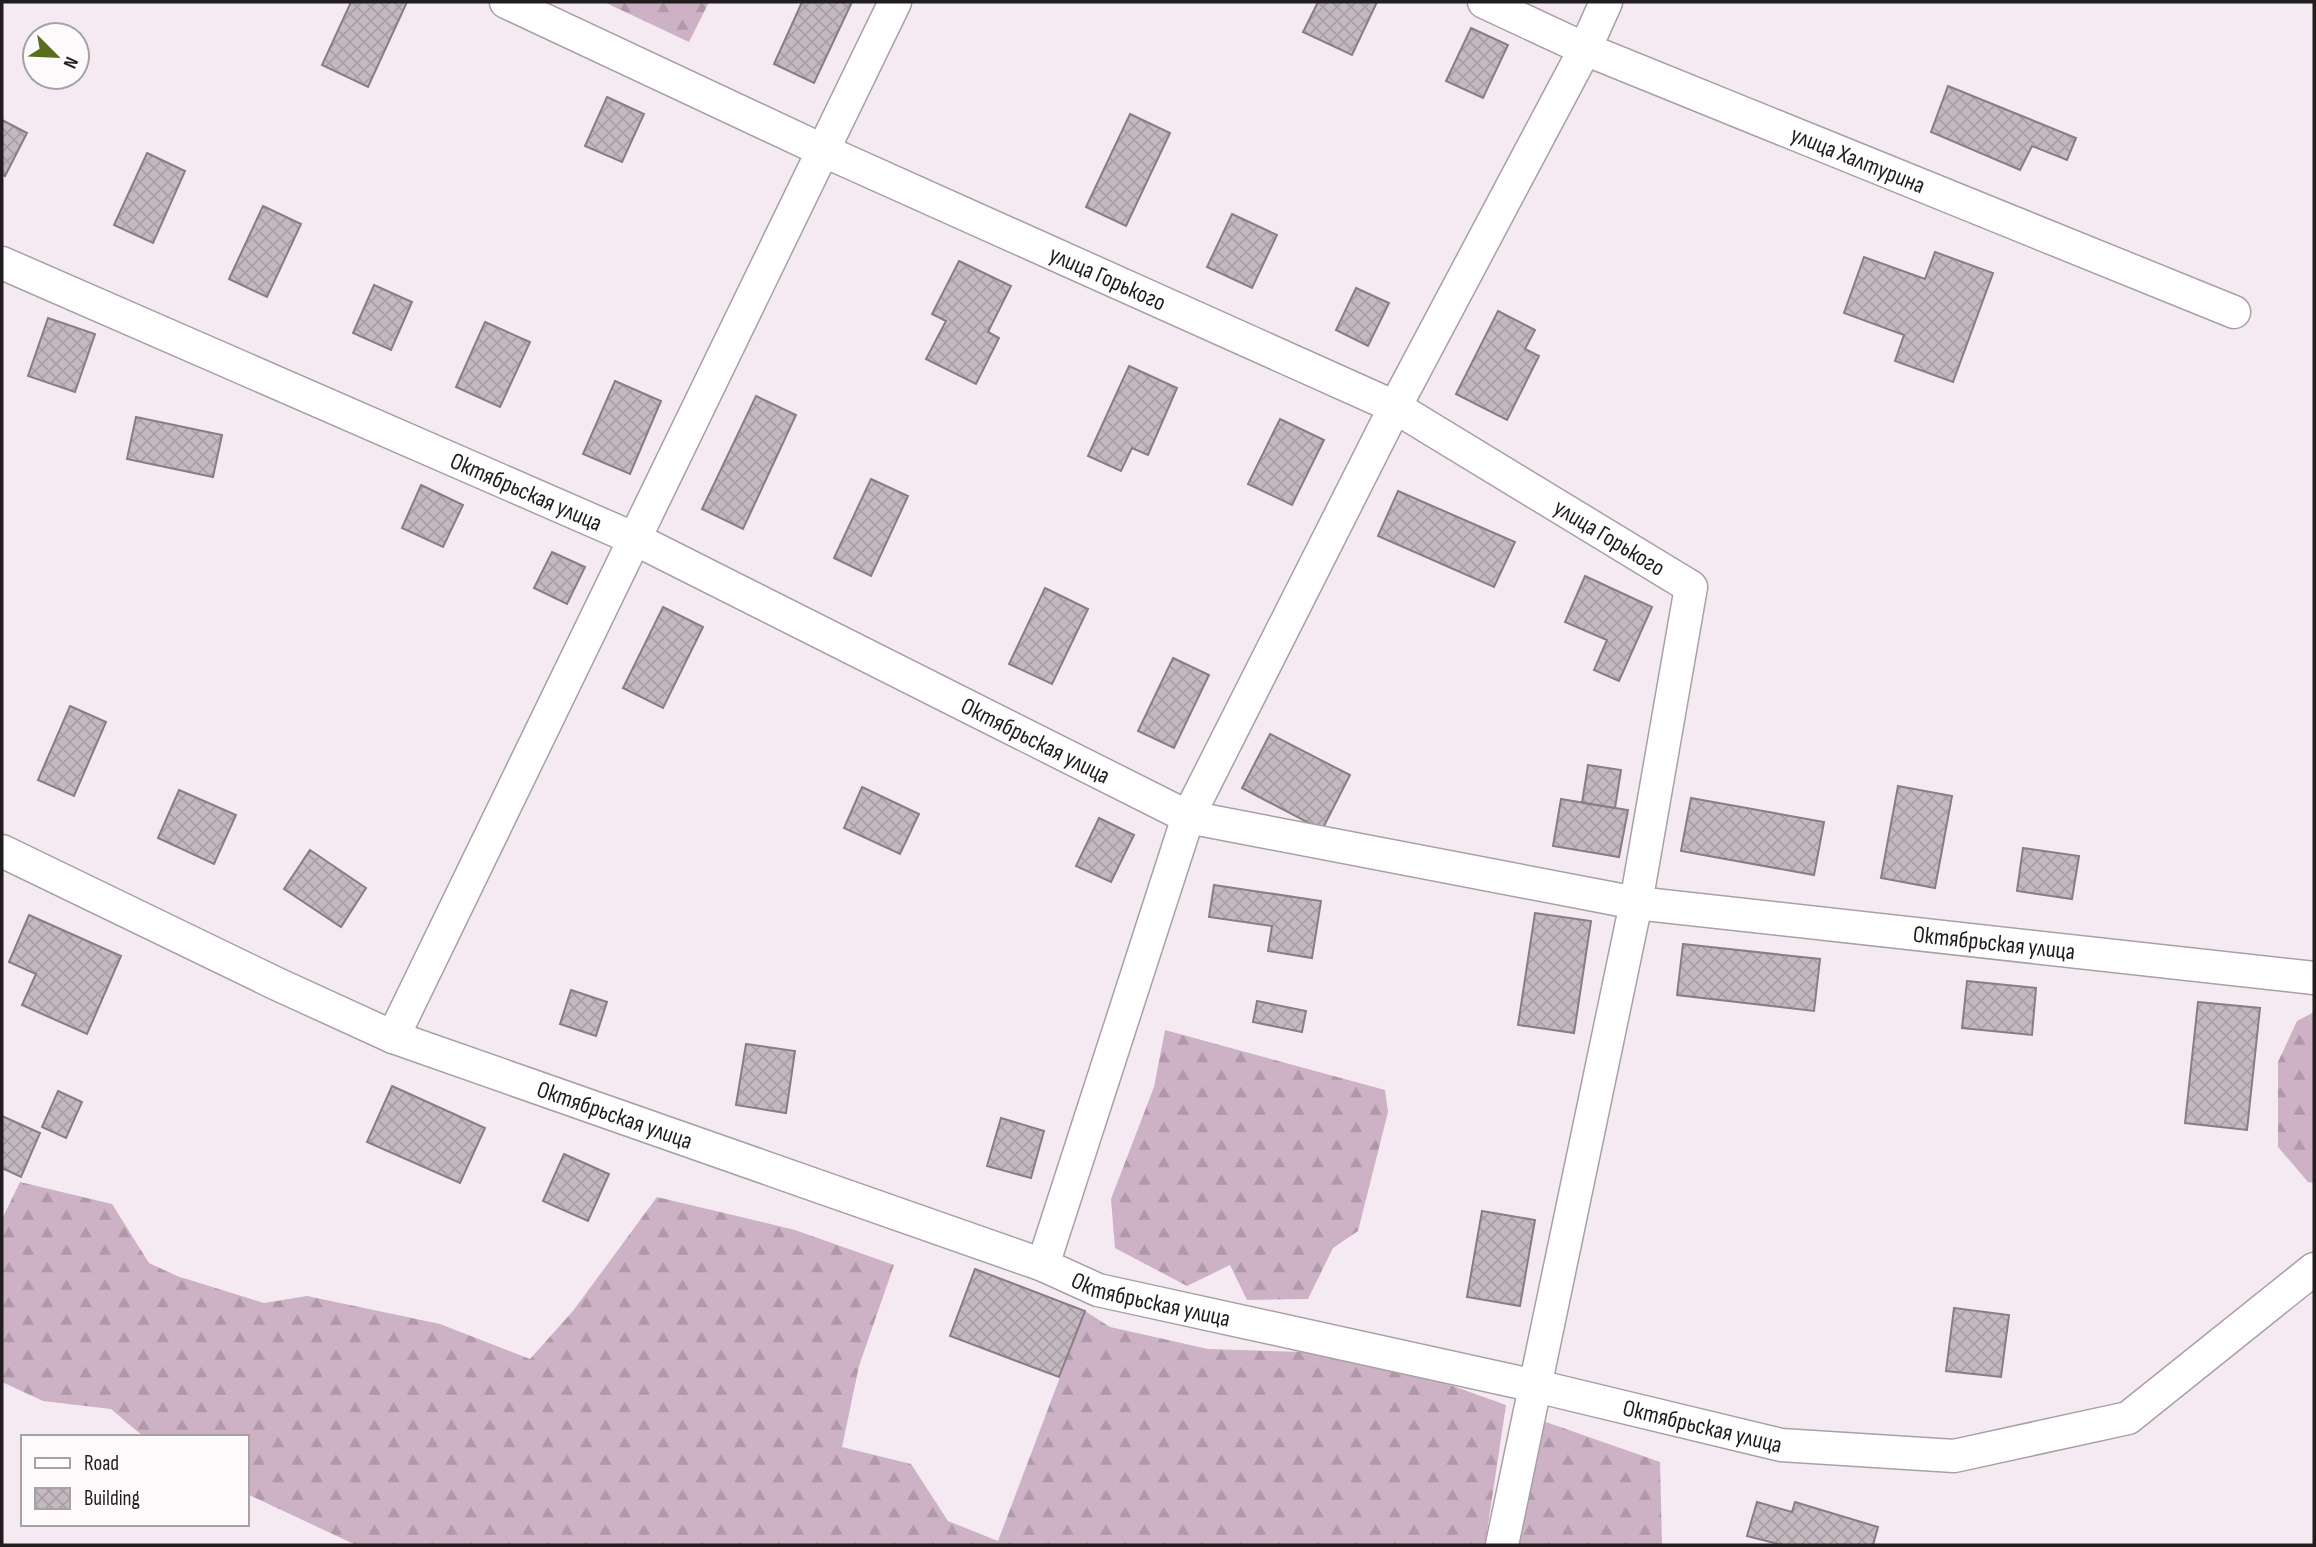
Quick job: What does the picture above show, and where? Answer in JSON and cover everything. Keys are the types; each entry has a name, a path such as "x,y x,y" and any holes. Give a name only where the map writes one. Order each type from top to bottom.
{"street":[{"name":"улица Горького","path":"506,2 822,150 1395,408 1691,587 1636,903"},
{"path":"393,1037 895,2"},
{"name":"улица Халтурина","path":"1484,2 1585,49 2234,312"},
{"path":"1043,1265 1188,817 1395,408 1585,49 1606,2"},
{"name":"Октябрьская улица","path":"2,263 635,539 1188,817 1636,903 2314,978"},
{"name":"Октябрьская улица","path":"2,851 276,984 393,1037 1043,1265 1098,1290 1536,1386 1782,1445 1954,1456 2128,1418 2314,1269"},
{"path":"1502,1545 1636,903"}],"green space":[{"path":"604,2 709,2 689,42"},
{"path":"2314,1012 2314,1183 2308,1182 2278,1147 2278,1062 2297,1021"},
{"path":"1165,1030 1385,1090 1388,1112 1358,1231 1333,1248 1308,1299 1247,1300 1230,1265 1187,1286 1115,1248 1111,1199 1154,1087"},
{"path":"20,1182 112,1204 149,1263 177,1276 264,1303 307,1296 440,1324 530,1359 573,1311 657,1197 795,1230 894,1265 859,1366 842,1447 911,1464 948,1521 998,1541 1085,1311 1110,1327 1208,1349 1364,1354 1506,1405 1485,1545 356,1545 248,1494 248,1435 142,1435 111,1409 43,1401 2,1382 2,1219"},
{"path":"1543,1421 1660,1462 1662,1545 1511,1545"}],"building":[{"path":"351,2 407,2 368,87 322,65"},
{"path":"802,2 852,2 814,83 774,64"},
{"path":"1318,2 1377,2 1352,55 1303,32"},
{"path":"1471,28 1508,45 1483,98 1446,81"},
{"path":"1948,86 2076,138 2067,160 2032,146 2020,170 1931,132"},
{"path":"607,97 644,114 622,162 585,146"},
{"path":"1130,114 1170,133 1126,226 1086,207"},
{"path":"2,120 27,133 5,176 2,174"},
{"path":"147,153 185,171 153,243 114,225"},
{"path":"263,206 301,224 267,297 229,279"},
{"path":"1232,214 1277,235 1252,288 1207,267"},
{"path":"1935,252 1993,273 1953,382 1895,361 1904,335 1844,313 1864,257 1925,279"},
{"path":"959,261 1011,286 988,332 999,338 976,384 926,359 946,321 932,314"},
{"path":"374,285 412,302 391,350 353,333"},
{"path":"1356,288 1389,303 1368,346 1336,330"},
{"path":"1498,311 1535,330 1525,349 1539,356 1507,420 1456,394"},
{"path":"48,318 95,334 75,392 28,376"},
{"path":"485,322 530,342 500,407 456,387"},
{"path":"1129,366 1177,388 1148,455 1132,448 1121,471 1088,456"},
{"path":"615,381 661,401 630,474 583,454"},
{"path":"756,396 796,415 743,529 702,509"},
{"path":"136,417 222,435 213,477 127,459"},
{"path":"1280,419 1324,440 1292,505 1248,484"},
{"path":"871,479 908,496 871,576 834,558"},
{"path":"421,485 463,505 443,547 402,528"},
{"path":"1398,491 1515,542 1494,587 1378,536"},
{"path":"552,552 585,567 567,604 534,588"},
{"path":"1585,576 1652,607 1619,681 1594,670 1607,640 1565,622"},
{"path":"1045,588 1088,609 1052,684 1009,664"},
{"path":"663,607 703,627 663,708 623,688"},
{"path":"1173,658 1209,675 1174,748 1138,731"},
{"path":"70,706 106,722 74,796 38,780"},
{"path":"1270,734 1350,775 1322,830 1242,788"},
{"path":"1588,765 1621,770 1615,808 1582,803"},
{"path":"1898,786 1952,796 1935,888 1881,878"},
{"path":"862,787 919,814 900,854 844,828"},
{"path":"179,790 236,815 214,864 158,838"},
{"path":"1691,798 1824,822 1814,875 1681,851"},
{"path":"1561,799 1628,810 1619,857 1553,846"},
{"path":"1099,818 1134,835 1111,882 1076,866"},
{"path":"2023,848 2079,856 2072,899 2017,891"},
{"path":"310,850 366,888 341,927 284,889"},
{"path":"1214,885 1321,901 1312,958 1268,951 1272,926 1209,917"},
{"path":"1535,913 1591,921 1574,1033 1518,1025"},
{"path":"29,915 121,956 87,1034 22,1005 36,974 9,962"},
{"path":"1683,944 1820,959 1814,1011 1677,995"},
{"path":"1967,981 2036,988 2032,1035 1962,1028"},
{"path":"571,990 607,1002 596,1036 560,1024"},
{"path":"1257,1001 1306,1011 1302,1032 1253,1022"},
{"path":"2198,1002 2260,1008 2247,1130 2185,1123"},
{"path":"746,1044 795,1051 786,1113 736,1105"},
{"path":"392,1086 485,1128 460,1183 367,1142"},
{"path":"58,1091 82,1102 66,1138 42,1127"},
{"path":"2,1116 40,1133 21,1177 2,1168"},
{"path":"1001,1118 1044,1131 1031,1178 987,1166"},
{"path":"564,1154 609,1174 588,1221 543,1201"},
{"path":"1482,1211 1535,1220 1520,1306 1467,1297"},
{"path":"975,1269 1085,1311 1059,1377 950,1336"},
{"path":"1954,1308 2009,1315 2001,1377 1946,1371"},
{"path":"1757,1502 1792,1512 1795,1502 1878,1527 1873,1545 1782,1545 1747,1536"}]}
